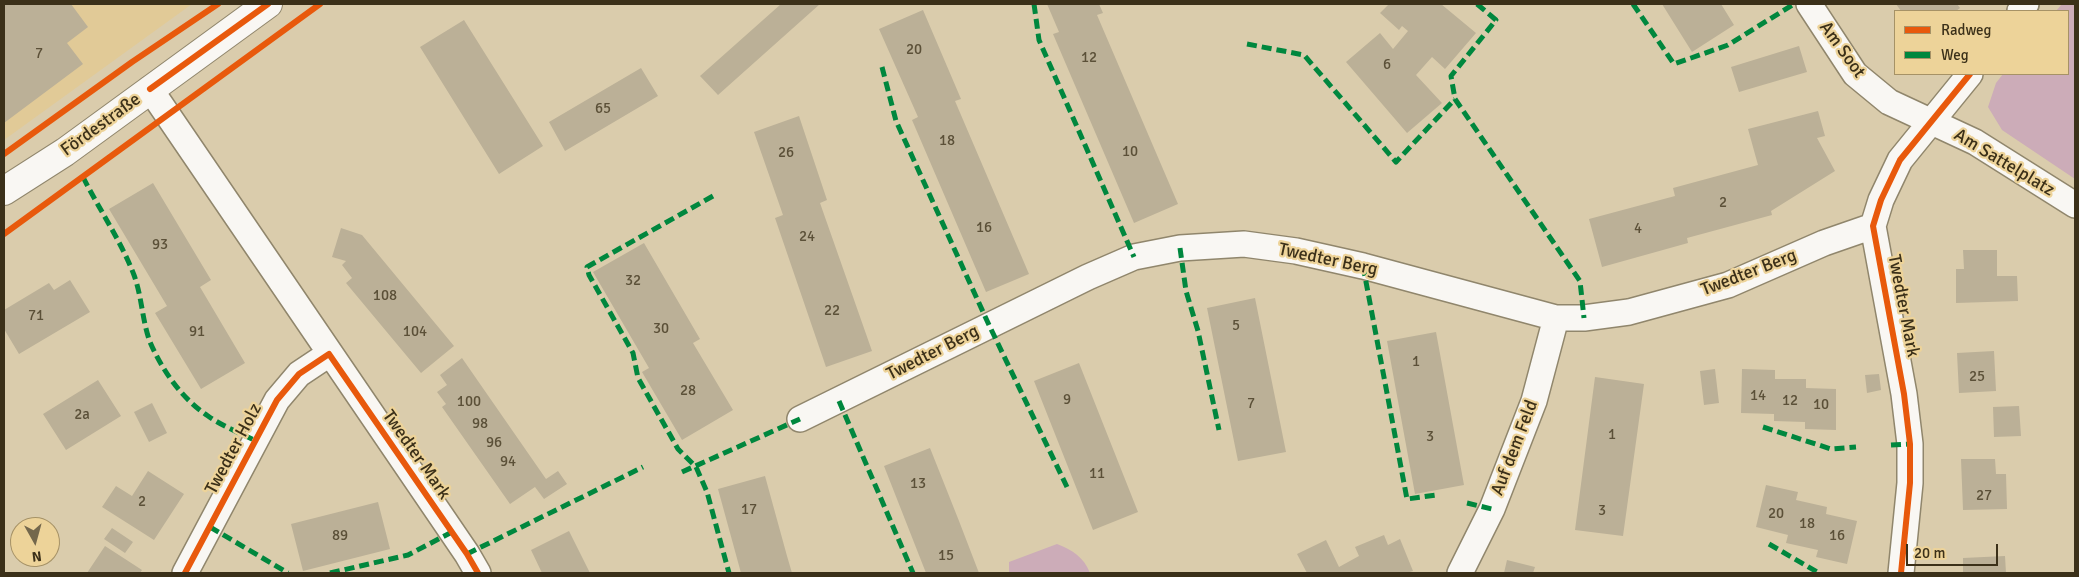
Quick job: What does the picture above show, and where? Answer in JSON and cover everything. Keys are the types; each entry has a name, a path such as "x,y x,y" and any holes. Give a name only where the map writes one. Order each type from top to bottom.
{"main road":[{"name":"Fördestraße","path":"4,191 65,152 268,4"}],"street":[{"name":"Am Soot","path":"1809,4 1855,74 1889,102 1931,122"},
{"name":"Twedter Mark","path":"1901,573 1910,483 1910,444 1904,394 1873,226 1881,200 1900,160 1969,75"},
{"name":"Twedter Mark","path":"150,89 467,554 478,573"},
{"name":"Am Sattelplatz","path":"1931,122 1975,142 2075,205"},
{"name":"Twedter Berg","path":"800,419 1088,277 1134,257 1180,248 1244,244 1296,251 1364,266 1556,318 1584,318 1629,312 1728,285 1824,243 1873,226"},
{"name":"Auf dem Feld","path":"1460,573 1492,509 1534,401 1556,318"},
{"name":"Twedter Holz","path":"185,573 277,400 299,374 329,354"}],"shaded area":[{"path":"4,4 192,4 4,140"},
{"path":"2062,4 2075,4 2075,179 2002,130 1988,107 1996,83 2002,75 2069,75 2069,10 2057,10"},
{"path":"1057,544 1077,555 1090,573 1009,573 1009,562"}],"building":[{"path":"4,4 71,4 88,27 67,43 83,64 4,123"},
{"path":"781,4 820,4 718,95 700,76"},
{"path":"1047,4 1099,4 1103,13 1097,15 1178,204 1134,223 1053,34 1059,32"},
{"path":"1389,4 1441,4 1476,33 1445,69 1432,57 1416,75 1442,103 1407,133 1346,62 1380,33 1393,49 1408,31 1402,26 1399,30 1380,13"},
{"path":"1662,4 1721,4 1734,25 1692,52"},
{"path":"1896,4 1957,4 1960,8 1957,10 1900,10"},
{"path":"923,10 961,99 955,101 1029,274 986,292 912,120 918,117 879,29"},
{"path":"464,20 543,146 499,174 420,47"},
{"path":"1799,46 1807,72 1739,92 1731,67"},
{"path":"641,68 658,96 565,151 549,122"},
{"path":"1818,111 1825,136 1817,138 1835,171 1771,211 1772,215 1687,238 1688,243 1602,267 1589,219 1675,196 1673,188 1758,165 1748,129"},
{"path":"799,116 827,200 820,203 872,351 826,367 775,218 783,215 754,132"},
{"path":"153,183 211,280 200,287 245,363 201,389 155,313 167,306 109,209"},
{"path":"341,228 362,235 454,346 421,373 346,283 352,278 342,265 346,261 332,257"},
{"path":"644,243 700,339 693,343 733,410 682,440 642,372 649,368 593,272"},
{"path":"1963,250 1997,250 1997,276 2017,276 2018,301 1956,303 1956,269 1964,269"},
{"path":"70,280 90,312 19,354 4,329 4,310 49,283 54,290"},
{"path":"1255,298 1286,452 1238,461 1207,308"},
{"path":"1436,332 1464,485 1415,494 1387,341"},
{"path":"1994,351 1996,391 1959,393 1957,353"},
{"path":"462,358 546,479 558,471 567,484 544,499 535,487 510,504 442,407 446,404 437,392 447,385 440,375"},
{"path":"1079,363 1138,512 1093,530 1034,381"},
{"path":"1715,369 1719,403 1704,405 1700,371"},
{"path":"1742,369 1775,370 1775,379 1806,379 1806,388 1836,389 1836,430 1805,429 1805,422 1774,421 1774,414 1741,413"},
{"path":"1879,374 1881,390 1867,393 1865,375"},
{"path":"1595,377 1644,384 1623,536 1575,530"},
{"path":"98,380 121,416 66,450 43,414"},
{"path":"152,403 167,433 149,442 134,412"},
{"path":"2019,406 2021,436 1994,437 1993,407"},
{"path":"930,448 979,573 926,573 884,466"},
{"path":"1961,459 1995,459 1996,474 2006,474 2007,509 1963,510"},
{"path":"148,471 184,494 154,540 102,507 116,486 132,496"},
{"path":"765,476 792,573 741,573 718,489"},
{"path":"1766,485 1798,492 1796,500 1827,507 1826,514 1857,521 1847,564 1816,557 1818,550 1786,543 1788,535 1756,527"},
{"path":"378,502 390,549 303,571 291,524"},
{"path":"112,528 133,542 125,553 104,539"},
{"path":"569,531 590,573 542,573 531,550"},
{"path":"1384,535 1388,545 1400,539 1413,571 1406,573 1307,573 1297,554 1326,540 1339,567 1359,556 1355,547"},
{"path":"105,546 142,570 140,573 87,573"},
{"path":"2005,556 2006,573 1963,573 1963,558"},
{"path":"1507,560 1535,567 1533,573 1504,573"}],"marked path":[{"path":"1034,4 1039,40 1134,257"},
{"path":"1477,4 1496,20 1451,76 1455,99 1580,281 1584,318"},
{"path":"1633,4 1674,64 1728,45 1794,4"},
{"path":"1247,44 1304,55 1396,162 1455,99"},
{"path":"882,67 896,121 989,325 1067,487"},
{"path":"83,177 129,262 137,283 150,342 160,363 181,392 199,409 219,423 256,441"},
{"path":"713,196 587,267 589,275 633,353 638,378 678,449 696,467 707,492 729,573"},
{"path":"1180,248 1186,291 1198,331 1219,430"},
{"path":"1363,266 1407,499 1436,495"},
{"path":"839,401 913,573"},
{"path":"682,472 800,419"},
{"path":"1763,427 1831,449 1856,447"},
{"path":"1891,445 1910,444"},
{"path":"467,554 643,467"},
{"path":"1467,503 1492,509"},
{"path":"210,527 288,573"},
{"path":"330,573 408,555 452,532"},
{"path":"1769,544 1819,573"}],"cycle path":[{"path":"4,154 132,62 218,4"},
{"path":"150,89 268,4"},
{"path":"4,234 320,4"},
{"path":"1901,573 1910,483 1910,444 1904,394 1873,226 1881,200 1900,160 1969,75"},
{"path":"185,573 277,400 299,374 329,354 467,554 478,573"}]}
